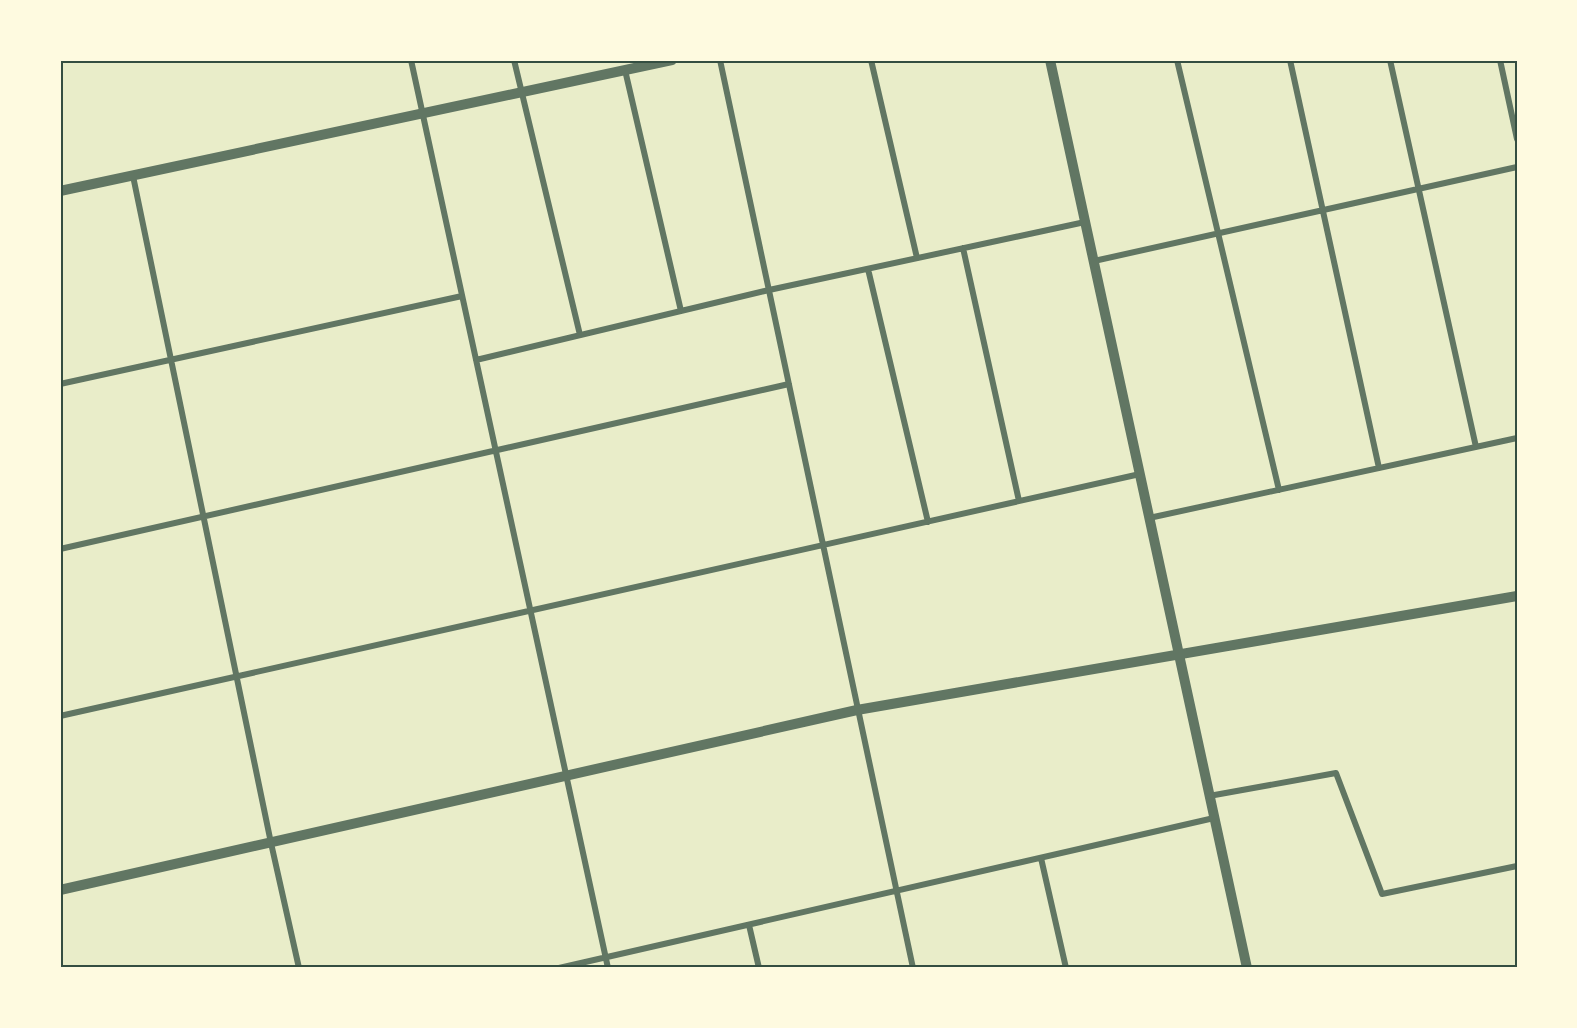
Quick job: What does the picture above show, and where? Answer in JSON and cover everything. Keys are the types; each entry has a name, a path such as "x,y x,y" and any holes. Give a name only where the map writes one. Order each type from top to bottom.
{"street":[{"path":"411,60 608,968"},
{"path":"514,60 580,335"},
{"path":"720,60 913,968"},
{"path":"871,60 917,258"},
{"path":"1050,60 1247,968"},
{"path":"1177,60 1216,234 1279,490"},
{"path":"1290,60 1379,468"},
{"path":"1390,60 1476,447"},
{"path":"1500,60 1517,140"},
{"path":"60,191 665,61"},
{"path":"625,70 681,311"},
{"path":"1094,261 1517,167"},
{"path":"133,176 299,968"},
{"path":"476,360 769,290 1085,222"},
{"path":"963,248 1019,501"},
{"path":"868,269 928,522"},
{"path":"60,384 462,296"},
{"path":"60,549 789,384"},
{"path":"1149,518 1517,438"},
{"path":"60,716 1140,474"},
{"path":"60,890 857,710 1517,596"},
{"path":"1209,796 1336,773 1382,894 1517,866"},
{"path":"559,968 1214,818"},
{"path":"1041,858 1066,968"},
{"path":"749,925 759,968"}]}
